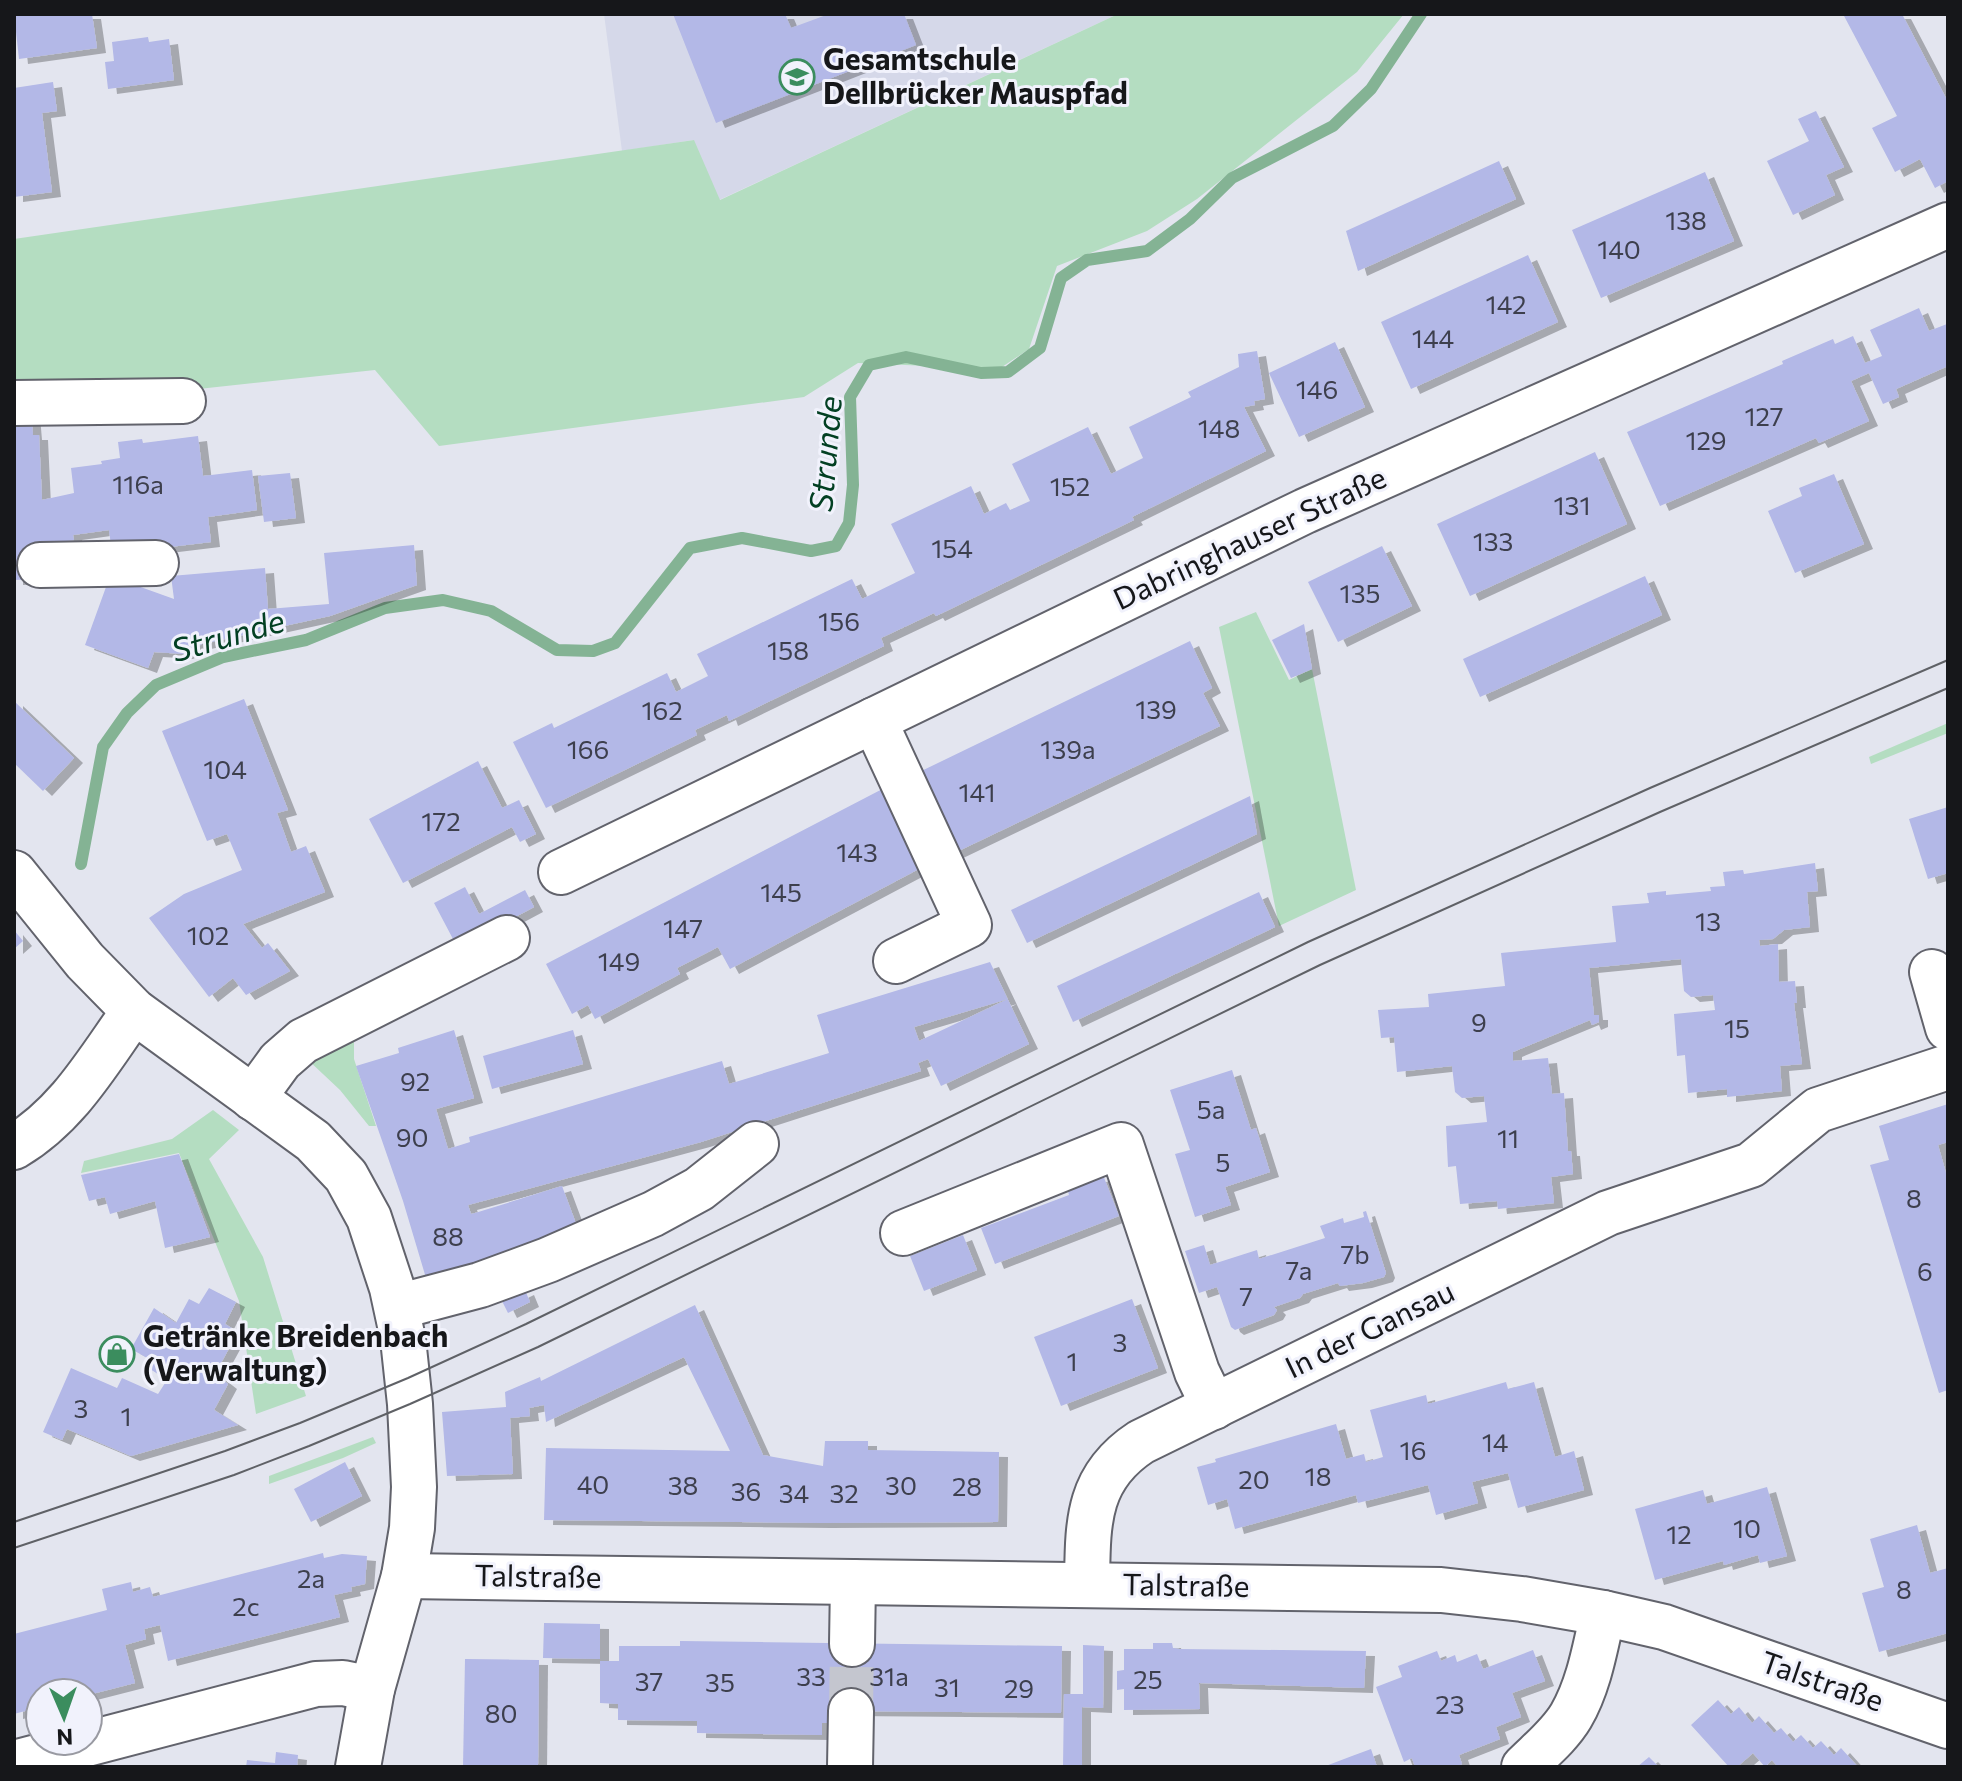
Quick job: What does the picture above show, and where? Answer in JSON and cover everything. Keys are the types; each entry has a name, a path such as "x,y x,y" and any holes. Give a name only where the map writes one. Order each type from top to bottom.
{"street":[{"name":"Dabringhauser Straße","path":"561,872 1305,511 1948,225"},
{"path":"14,403 183,401"},
{"path":"40,565 156,563"},
{"path":"874,720 969,925 896,961"},
{"path":"14,873 85,961 134,1011 313,1141 346,1176 369,1218 397,1307 410,1404 414,1487 412,1528 404,1576 372,1689 358,1767"},
{"path":"253,1098 280,1061 303,1041 507,938"},
{"path":"1932,972 1948,1028"},
{"path":"14,1147 56,1117 134,1011"},
{"name":"In der Gansau","path":"1087,1584 1088,1532 1105,1474 1120,1456 1141,1442 1608,1213 1751,1165 1818,1110 1948,1067"},
{"path":"397,1307 480,1285 548,1260 653,1214 699,1189 756,1144"},
{"path":"903,1233 1121,1145 1197,1372 1214,1407"},
{"name":"Talstraße","path":"404,1576 1441,1590 1522,1599 1664,1627 1948,1726"},
{"path":"852,1644 853,1582"},
{"path":"1524,1767 1570,1717 1584,1690 1603,1613"},
{"path":"14,1763 316,1684 343,1683 372,1689"},
{"path":"850,1767 851,1711"}],"shaded area":[{"name":"Gesamtschule Dellbrücker Mauspfad","path":"604,14 1118,14 719,200 693,140 622,151"}],"green space":[{"path":"1118,14 1404,14 1357,72 1197,199 1147,231 1057,266 1029,349 999,369 858,363 804,397 439,446 375,370 14,409 14,239 694,140 720,200"},
{"path":"1256,612 1289,680 1312,669 1356,890 1279,926 1219,627"},
{"path":"1948,723 1948,733 1871,764 1869,757"},
{"path":"354,1033 354,1059 376,1126 369,1126 340,1090 307,1059"},
{"path":"213,1110 239,1130 209,1159 263,1257 306,1396 256,1414 239,1301 179,1153 81,1173 84,1161 172,1139"},
{"path":"373,1437 376,1443 343,1458 269,1484 269,1476"}],"building":[{"path":"14,14 92,14 97,48 19,59"},
{"path":"673,14 785,14 791,28 829,14 904,14 916,45 716,123"},
{"path":"1843,14 1902,14 1948,102 1948,181 1935,188 1920,159 1895,172 1872,128 1897,116"},
{"path":"148,37 149,42 169,39 174,80 108,89 105,62 114,61 112,42"},
{"path":"53,82 57,111 42,113 52,192 14,197 14,88"},
{"path":"1816,111 1844,167 1826,175 1835,195 1793,215 1767,161 1809,141 1798,119"},
{"path":"1499,161 1516,199 1358,271 1346,231"},
{"path":"1705,172 1734,241 1601,298 1572,230"},
{"path":"1528,255 1558,322 1411,389 1381,322"},
{"path":"1919,308 1929,331 1947,324 1948,366 1896,389 1899,397 1883,404 1869,373 1851,381 1869,421 1819,443 1816,438 1660,506 1627,432 1833,339 1835,344 1853,336 1865,363 1882,356 1870,330"},
{"path":"1335,342 1365,407 1299,437 1269,373"},
{"path":"1257,351 1265,399 1244,407 1266,451 1132,517 1134,520 936,616 934,613 881,638 884,646 729,721 727,715 695,730 697,735 546,808 513,742 552,723 554,728 667,673 676,692 708,676 697,654 852,579 862,599 915,573 891,524 971,486 984,514 1006,503 1010,510 1030,501 1012,464 1088,427 1111,474 1143,458 1129,427 1191,397 1188,392 1239,367 1238,354"},
{"path":"31,411 33,435 39,435 42,500 74,493 71,468 120,458 118,442 142,439 143,443 198,436 203,476 252,470 257,510 208,517 211,542 112,554 109,530 73,535 74,540 35,546 40,579 14,580 14,412"},
{"path":"1595,452 1627,524 1470,596 1437,524"},
{"path":"290,473 296,518 264,522 258,476"},
{"path":"1834,474 1864,544 1795,573 1768,511 1802,496 1799,488"},
{"path":"414,545 417,585 330,616 202,644 184,654 154,652 148,668 85,645 110,576 174,599 171,576 265,568 268,609 329,604 324,553"},
{"path":"1382,546 1412,606 1338,642 1308,582"},
{"path":"1645,576 1662,615 1480,697 1463,659"},
{"path":"1304,624 1312,669 1291,678 1272,640"},
{"path":"1190,641 1212,688 1203,693 1220,726 948,856 909,777"},
{"path":"244,699 288,810 277,813 291,852 306,846 325,892 243,924 262,948 268,943 290,971 246,995 233,978 209,997 149,918 184,894 242,870 227,834 207,841 162,731"},
{"path":"14,701 74,758 43,791 14,763"},
{"path":"478,761 502,808 519,800 536,834 520,842 512,827 403,883 369,819"},
{"path":"892,784 932,862 730,969 718,947 677,968 680,974 595,1019 588,1005 572,1014 546,964"},
{"path":"1250,796 1257,834 1027,943 1011,910"},
{"path":"1948,807 1948,873 1928,879 1909,819"},
{"path":"1815,863 1818,891 1807,892 1810,927 1784,930 1773,939 1759,940 1760,946 1778,944 1779,982 1795,981 1797,1003 1794,1003 1802,1064 1780,1066 1782,1091 1727,1097 1727,1089 1688,1093 1685,1055 1677,1056 1674,1014 1715,1010 1713,995 1691,997 1684,991 1681,959 1589,968 1594,1015 1599,1015 1599,1022 1592,1025 1590,1020 1513,1052 1513,1061 1548,1058 1552,1094 1564,1093 1568,1151 1571,1151 1573,1174 1551,1177 1554,1203 1498,1209 1497,1201 1460,1204 1456,1166 1448,1167 1446,1126 1487,1122 1484,1096 1462,1098 1455,1092 1452,1066 1397,1072 1394,1037 1381,1038 1378,1010 1429,1007 1428,994 1505,986 1501,953 1616,942 1612,906 1649,903 1647,893 1666,891 1666,895 1711,891 1710,887 1725,886 1723,872 1743,870 1744,874"},
{"path":"465,887 479,914 525,890 534,907 489,931 484,923 453,939 434,903"},
{"path":"1259,892 1275,927 1073,1022 1057,986"},
{"path":"14,930 23,941 14,949"},
{"path":"990,962 1008,999 1029,1044 941,1086 928,1059 918,1063 921,1071 701,1142 468,1205 471,1214 562,1186 578,1229 426,1278 356,1066 399,1053 398,1048 454,1030 474,1098 436,1109 448,1149 470,1142 469,1137 722,1061 729,1084 829,1053 817,1015","holes":["1008,999 919,1041 914,1027"]},
{"path":"573,1030 583,1064 492,1089 483,1056"},
{"path":"1232,1070 1251,1130 1256,1128 1270,1172 1225,1187 1231,1205 1195,1217 1175,1154 1190,1150 1170,1090"},
{"path":"1948,1104 1948,1142 1938,1145 1948,1180 1948,1390 1939,1393 1870,1165 1889,1160 1879,1126"},
{"path":"179,1154 210,1237 165,1248 155,1201 110,1214 105,1197 89,1201 81,1175"},
{"path":"1103,1175 1119,1216 995,1264 981,1228 1069,1195 1067,1188"},
{"path":"1366,1211 1386,1273 1384,1277 1340,1286 1338,1283 1303,1294 1300,1298 1274,1307 1277,1310 1274,1315 1235,1330 1231,1327 1217,1287 1199,1293 1185,1251 1204,1245 1210,1265 1257,1250 1259,1259 1325,1238 1320,1226 1343,1218 1344,1223 1364,1217 1363,1212"},
{"path":"963,1235 977,1270 924,1291 910,1256"},
{"path":"209,1288 236,1302 225,1324 238,1332 215,1374 228,1384 214,1410 238,1425 131,1456 67,1429 62,1440 43,1432 71,1368 117,1388 122,1378 158,1394 167,1380 147,1367 151,1360 131,1349 154,1308 176,1323 189,1299 199,1304"},
{"path":"525,1290 530,1302 508,1313 502,1301"},
{"path":"1132,1299 1158,1368 1061,1406 1034,1337"},
{"path":"695,1305 763,1455 823,1466 825,1441 868,1441 868,1450 999,1452 998,1522 544,1520 546,1448 730,1451 684,1357 546,1422 544,1405 529,1408 530,1416 510,1418 513,1474 447,1476 442,1412 506,1407 505,1392 540,1377 541,1381"},
{"path":"1506,1382 1508,1389 1534,1382 1555,1457 1574,1451 1584,1490 1518,1508 1508,1473 1472,1482 1478,1503 1436,1515 1428,1485 1358,1503 1356,1495 1235,1529 1227,1499 1208,1505 1197,1467 1216,1462 1215,1459 1336,1424 1346,1459 1364,1454 1366,1462 1383,1457 1370,1410 1426,1395 1428,1404"},
{"path":"345,1462 362,1496 311,1522 294,1489"},
{"path":"1767,1487 1787,1556 1760,1563 1758,1555 1724,1565 1723,1561 1655,1580 1635,1509 1703,1490 1707,1504"},
{"path":"1917,1525 1930,1573 1948,1568 1948,1633 1879,1652 1862,1593 1884,1587 1870,1539"},
{"path":"323,1553 324,1558 342,1554 367,1556 365,1584 334,1595 340,1617 168,1661 160,1625 144,1629 146,1639 125,1645 135,1683 104,1691 104,1677 24,1677 24,1711 14,1714 14,1634 107,1610 102,1589 131,1582 133,1592 150,1587 153,1597"},
{"path":"544,1623 600,1624 600,1659 543,1658"},
{"path":"680,1641 1062,1646 1061,1713 841,1711 841,1723 822,1723 822,1735 697,1733 697,1721 618,1720 618,1704 600,1703 600,1661 619,1661 619,1646 680,1646"},
{"path":"1153,1643 1172,1643 1173,1648 1179,1649 1366,1651 1364,1688 1199,1683 1200,1709 1124,1710 1124,1689 1117,1690 1117,1671 1124,1670 1124,1649 1153,1649"},
{"path":"1083,1645 1104,1646 1103,1708 1082,1707 1082,1767 1063,1767 1064,1694 1083,1694"},
{"path":"1533,1650 1545,1681 1512,1693 1521,1717 1496,1727 1500,1739 1459,1755 1462,1764 1456,1767 1415,1767 1412,1758 1404,1762 1376,1687 1402,1677 1398,1666 1437,1651 1441,1661 1455,1655 1457,1662 1477,1654 1483,1669"},
{"path":"465,1659 539,1660 538,1767 463,1767"},
{"path":"1718,1700 1731,1714 1739,1707 1752,1723 1759,1716 1774,1733 1781,1728 1793,1742 1801,1735 1813,1748 1821,1741 1834,1755 1841,1748 1858,1767 1778,1767 1772,1760 1765,1767 1753,1753 1737,1767 1729,1767 1691,1725"},
{"path":"1371,1749 1377,1767 1323,1767 1352,1756"},
{"path":"276,1752 298,1755 297,1767 246,1767 247,1760 275,1763"},
{"path":"1649,1757 1659,1767 1637,1767"}],"waterway":[{"name":"Strunde","path":"81,864 103,747 127,713 156,685 223,657 306,640 385,608 443,600 491,611 557,650 593,651 615,643 690,548 742,538 811,551 836,546 849,523 853,485 850,397 869,365 906,357 981,373 1008,372 1040,348 1061,278 1087,260 1147,251 1190,219 1232,178 1333,126 1371,89 1421,14"}],"tunnel":[{"path":"851,1711 852,1644"}],"tram line":[{"path":"14,1522 225,1451 408,1378 526,1324 1308,942 1650,788 1948,660"},
{"path":"14,1548 234,1475 410,1404 538,1347 1320,965 1660,812 1948,688"}],"place":[{"name":"Gesamtschule Dellbrücker Mauspfad","path":"797,77"},
{"name":"Getränke Breidenbach (Verwaltung)","path":"117,1354"}]}
